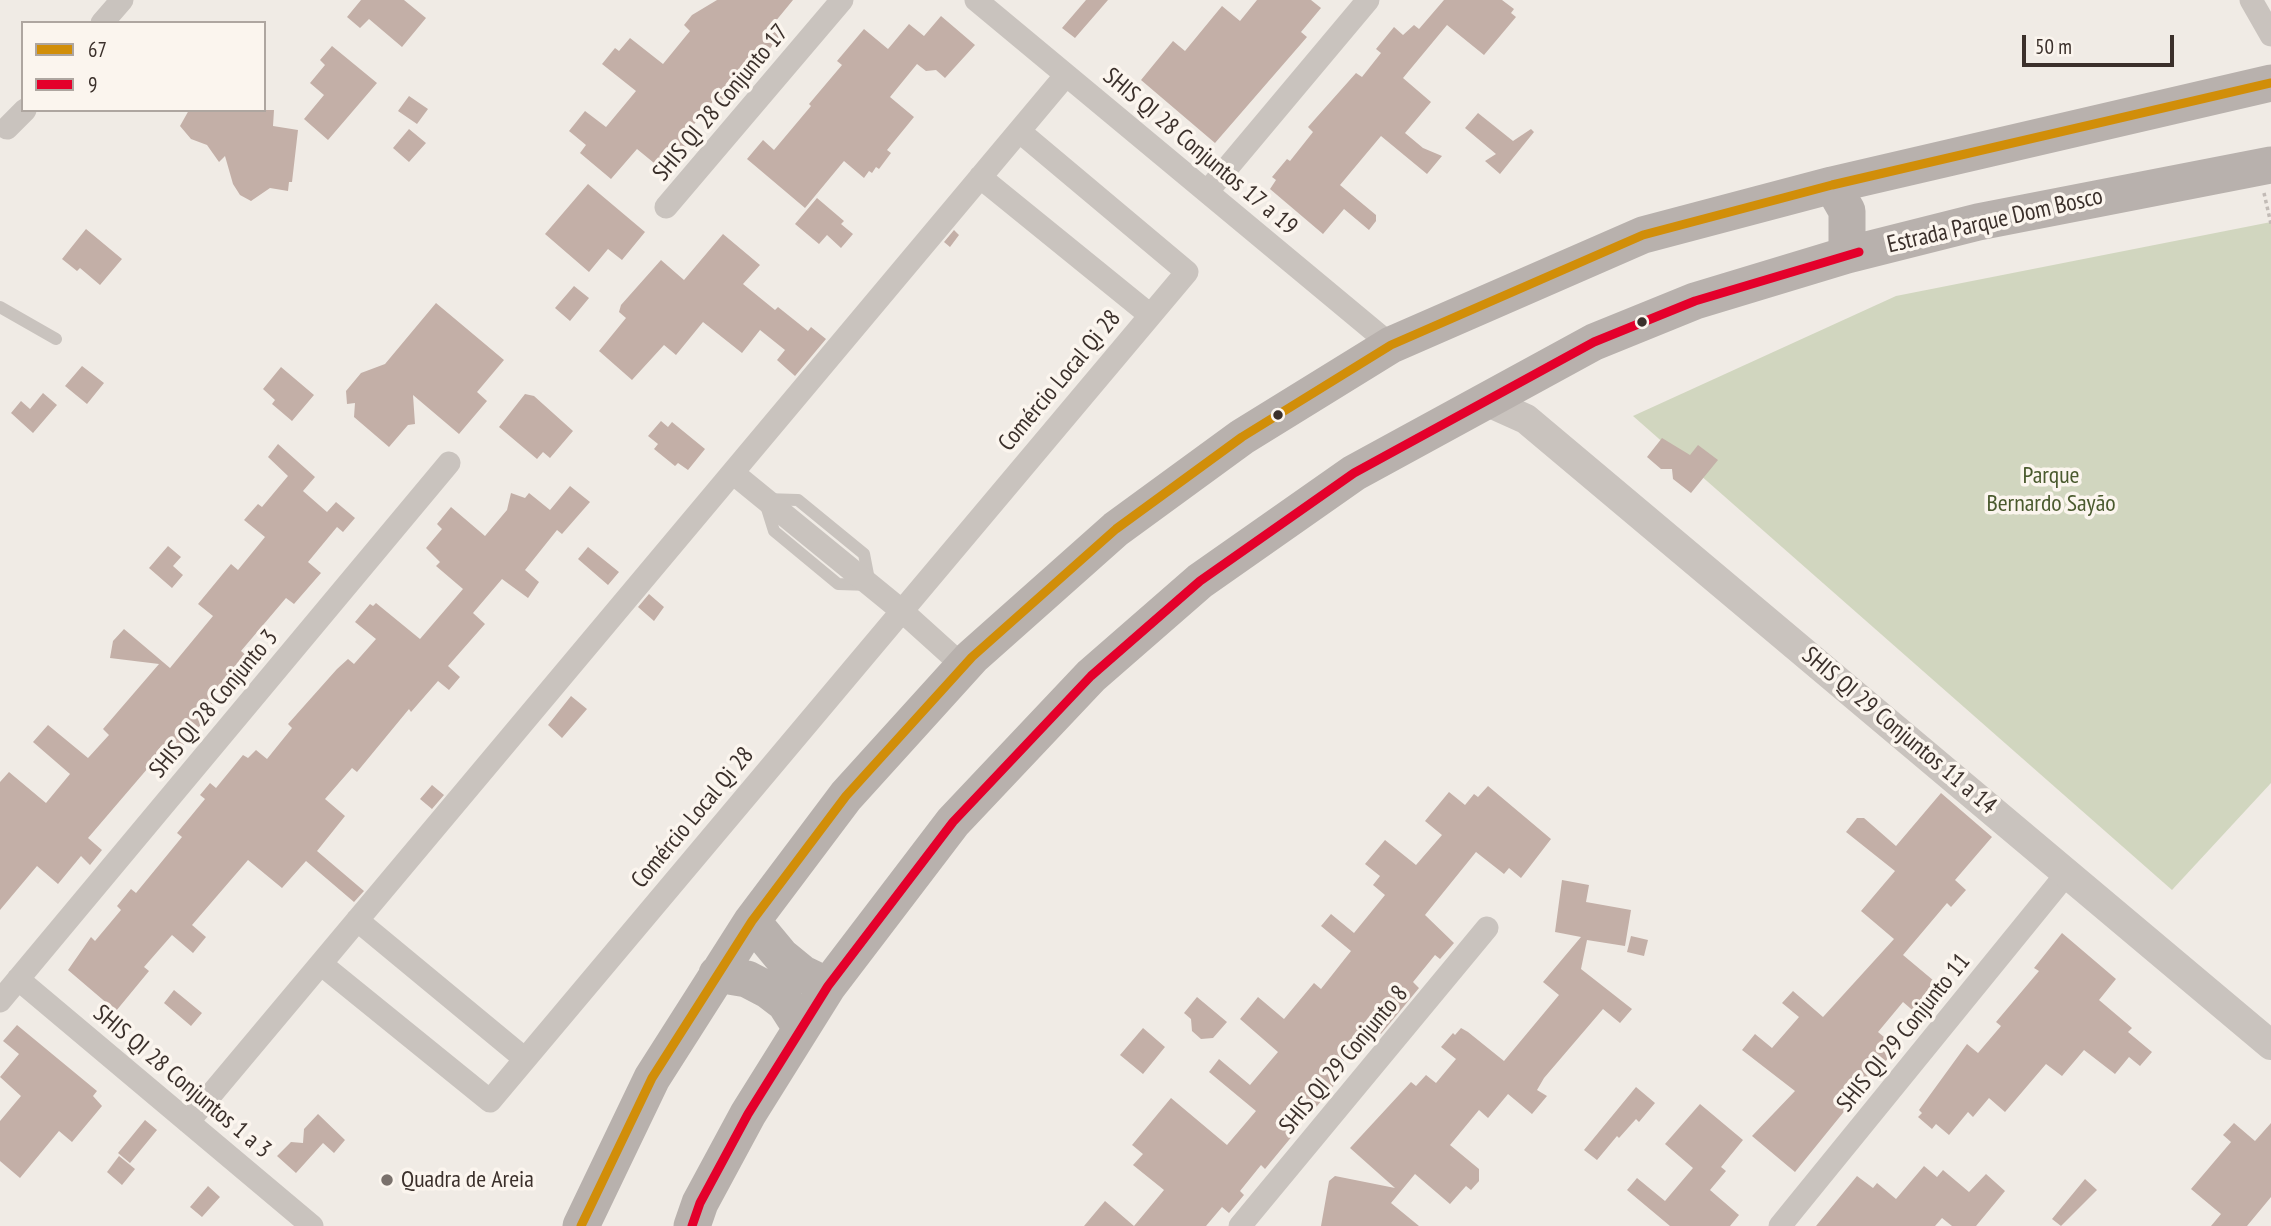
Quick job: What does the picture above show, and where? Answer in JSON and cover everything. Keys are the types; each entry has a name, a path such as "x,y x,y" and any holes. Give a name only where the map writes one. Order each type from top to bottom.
{"main road":[{"path":"581,1226 652,1078 752,921 846,796 960,662 1116,529 1242,437 1391,345 1643,235 1832,184 2271,83"},
{"name":"Estrada Parque Dom Bosco","path":"692,1226 748,1114 828,986 953,822 1091,676 1200,581 1354,473 1594,342 1695,301 1847,255 1978,222 2267,177"},
{"path":"1832,184 1847,211 1847,255"},
{"path":"752,921 780,956 803,974 828,986"},
{"path":"717,974 747,979 768,990 785,1003 801,1028"}],"street":[{"path":"105,21 122,0"},
{"name":"SHIS QI 28 Conjunto 17","path":"666,207 842,0"},
{"name":"SHIS QI 28 Conjuntos 17 a 19","path":"976,0 1391,345"},
{"path":"1207,192 1367,0"},
{"path":"2251,0 2271,35"},
{"path":"188,1122 1066,75"},
{"path":"7,128 23,112"},
{"name":"Comércio Local Qi 28","path":"321,964 490,1101 1187,272 1019,131"},
{"name":"Comércio Local Qi 28","path":"980,177 1150,315"},
{"path":"1518,384 1526,419"},
{"name":"SHIS QI 29 Conjuntos 11 a 14","path":"1486,401 1526,419 2271,1045"},
{"name":"SHIS QI 28 Conjunto 3","path":"0,1000 449,463"},
{"path":"733,473 960,662"},
{"name":"SHIS QI 29 Conjunto 11","path":"1780,1226 2068,872"},
{"path":"357,920 525,1059"},
{"name":"SHIS QI 29 Conjunto 8","path":"1241,1226 1488,928"},
{"name":"SHIS QI 28 Conjuntos 1 a 3","path":"18,979 312,1226"}],"lane":[{"path":"0,307 56,339"}],"path":[{"path":"2267,177 2271,188"}],"green space":[{"name":"Parque Bernardo Sayão","path":"2271,222 2271,783 2172,890 1633,416 1896,296"}],"building":[{"path":"361,0 404,0 426,18 402,47 369,19 360,28 347,17"},
{"path":"717,0 793,0 770,28 780,37 729,94 720,102 715,99 680,141 686,146 665,172 637,149 611,179 580,153 586,145 569,131 585,111 606,127 636,91 602,64 615,48 619,51 630,38 663,64 690,31 684,25 692,15"},
{"path":"1086,0 1108,0 1075,38 1062,28"},
{"path":"1257,0 1311,0 1321,8 1301,32 1307,37 1215,143 1141,80 1173,41 1185,51 1222,6 1240,21"},
{"path":"1444,0 1502,0 1514,9 1511,13 1516,17 1484,55 1447,25 1403,78 1431,102 1405,133 1423,148 1442,156 1427,174 1381,136 1340,185 1376,215 1376,221 1369,230 1344,209 1323,234 1270,189 1276,180 1272,177 1287,159 1290,161 1313,132 1308,127 1356,73 1362,77 1381,53 1376,49 1394,27 1403,35 1414,25 1419,29"},
{"path":"941,16 975,45 945,78 936,70 926,71 917,64 890,97 914,117 887,150 891,153 879,169 876,167 872,173 869,171 864,178 844,161 805,208 747,159 763,140 774,150 842,65 837,61 864,29 888,49 909,24 924,36"},
{"path":"332,46 377,83 328,140 304,119 324,95 310,83 325,65 320,60"},
{"path":"409,96 428,109 417,124 398,111"},
{"path":"274,110 273,126 298,130 292,182 289,182 288,191 270,188 251,201 240,195 233,184 225,156 219,162 207,145 191,139 180,126 188,112"},
{"path":"1478,113 1513,141 1531,129 1534,132 1500,174 1485,161 1496,154 1465,128"},
{"path":"409,129 426,143 409,162 393,148"},
{"path":"588,184 645,232 622,260 608,249 589,272 545,234"},
{"path":"817,198 844,221 841,224 853,234 841,248 827,235 819,244 795,224"},
{"path":"86,229 122,259 100,285 80,268 77,271 62,259"},
{"path":"954,230 959,235 950,247 944,242"},
{"path":"723,234 760,265 743,284 775,310 778,307 808,331 811,327 826,339 795,376 777,360 785,350 760,330 742,353 703,322 676,355 664,345 632,380 599,351 626,318 619,312 621,305 661,260 684,280"},
{"path":"574,286 589,298 570,321 555,308"},
{"path":"436,303 504,360 477,392 487,401 459,434 413,395 415,424 408,425 389,447 354,417 355,403 347,404 346,391 361,373 385,364"},
{"path":"82,366 104,383 87,404 65,386"},
{"path":"281,367 314,395 292,421 272,404 275,400 263,389"},
{"path":"43,393 57,405 33,433 11,413 21,401 30,409"},
{"path":"525,394 534,396 573,431 550,458 543,452 537,459 499,427"},
{"path":"661,421 668,427 672,422 705,449 688,470 678,463 675,466 654,449 658,444 648,436"},
{"path":"1662,438 1690,455 1698,445 1718,460 1691,493 1673,479 1672,469 1661,469 1647,457"},
{"path":"278,444 315,477 303,491 327,512 336,502 355,518 343,532 337,527 308,562 321,573 294,604 286,598 241,651 253,661 242,674 236,668 208,700 216,707 169,762 160,754 88,838 102,850 90,865 81,856 58,884 37,866 0,910 0,782 9,772 46,803 70,774 33,742 48,725 88,758 109,735 103,729 159,664 110,658 113,641 124,629 170,668 213,616 198,604 231,564 238,570 265,537 244,520 258,504 262,507 288,476 268,457"},
{"path":"570,486 590,502 562,534 557,530 525,570 539,582 528,598 502,579 473,613 485,624 448,666 460,677 449,690 438,681 411,712 409,709 357,772 352,768 325,799 345,816 317,851 364,891 354,902 306,861 282,888 248,860 192,925 206,937 193,953 172,935 144,967 149,971 116,1011 68,970 91,937 95,941 121,910 117,906 131,889 136,893 182,837 177,833 205,799 200,795 210,783 216,788 243,755 248,758 256,750 267,759 292,728 288,724 337,669 348,659 354,664 376,639 355,622 370,604 373,606 376,603 420,639 463,589 436,566 440,562 426,548 442,529 437,524 451,507 485,536 507,510 511,493 525,498 529,493 550,510"},
{"path":"168,546 181,557 173,566 183,575 172,588 149,568"},
{"path":"588,547 619,572 608,585 578,559"},
{"path":"649,594 664,607 654,621 638,607"},
{"path":"571,696 587,709 562,738 548,725"},
{"path":"432,785 444,795 432,809 420,799"},
{"path":"1488,786 1551,839 1521,878 1509,868 1504,874 1476,852 1425,915 1454,943 1440,959 1435,955 1413,982 1419,988 1381,1034 1371,1026 1333,1074 1336,1083 1265,1169 1261,1165 1240,1191 1244,1195 1229,1213 1222,1207 1206,1226 1134,1226 1164,1190 1133,1165 1143,1154 1132,1145 1171,1098 1227,1145 1256,1111 1209,1072 1219,1059 1250,1085 1278,1052 1240,1019 1258,997 1284,1019 1314,983 1321,989 1351,951 1321,926 1331,914 1354,933 1385,895 1373,885 1380,876 1365,864 1385,840 1416,865 1442,835 1425,821 1449,792 1465,805 1474,794 1478,797"},
{"path":"1941,793 1992,837 1955,880 1966,890 1951,907 1947,903 1903,955 1940,986 1917,1014 1903,1002 1878,1032 1897,1048 1847,1100 1851,1103 1795,1172 1752,1136 1795,1091 1742,1050 1755,1034 1772,1048 1799,1017 1782,1003 1793,991 1823,1017 1894,939 1861,911 1895,871 1846,832 1857,818 1864,818 1896,846"},
{"path":"1562,880 1589,885 1586,902 1631,910 1625,946 1587,940 1581,969 1632,1009 1620,1023 1603,1009 1544,1078 1537,1090 1547,1096 1532,1114 1508,1094 1488,1118 1479,1110 1450,1145 1479,1169 1479,1181 1471,1190 1466,1186 1450,1204 1415,1174 1391,1203 1419,1226 1321,1226 1329,1181 1335,1176 1395,1188 1350,1148 1411,1082 1416,1086 1426,1075 1436,1083 1456,1059 1441,1047 1453,1033 1455,1035 1461,1028 1504,1061 1559,995 1543,982 1581,937 1555,932"},
{"path":"2062,933 2116,979 2099,1000 2132,1028 2128,1032 2152,1052 2140,1066 2129,1057 2115,1074 2084,1050 2062,1076 2046,1064 2005,1112 1989,1098 1973,1117 1968,1112 1949,1135 1936,1124 1932,1129 1918,1117 1922,1113 1919,1110 1967,1044 1978,1053 2001,1026 1996,1022 2039,971 2034,968"},
{"path":"1631,936 1648,940 1644,956 1627,952"},
{"path":"174,990 202,1013 191,1026 164,1003"},
{"path":"1197,997 1227,1022 1213,1038 1201,1039 1192,1031 1191,1019 1184,1013"},
{"path":"17,1025 97,1091 93,1096 102,1106 72,1142 59,1131 20,1178 0,1161 0,1121 21,1096 0,1077 19,1054 3,1041"},
{"path":"1143,1028 1165,1047 1143,1074 1120,1055"},
{"path":"1636,1087 1655,1103 1639,1122 1636,1119 1619,1138 1617,1136 1597,1160 1584,1150"},
{"path":"1700,1104 1743,1140 1721,1167 1726,1171 1710,1190 1739,1215 1730,1226 1670,1226 1627,1190 1637,1178 1665,1201 1693,1168 1665,1144"},
{"path":"318,1114 345,1140 334,1153 323,1143 296,1173 277,1156 291,1142 303,1143 304,1129"},
{"path":"145,1120 157,1130 130,1163 118,1153"},
{"path":"2234,1123 2255,1141 2271,1123 2271,1197 2247,1226 2211,1226 2221,1214 2191,1189 2231,1142 2223,1135"},
{"path":"119,1156 135,1169 122,1185 107,1172"},
{"path":"1924,1166 1937,1177 1943,1170 1969,1192 1986,1174 2005,1191 1976,1226 1952,1226 1942,1218 1935,1226 1816,1226 1857,1176 1873,1188 1877,1183 1896,1199"},
{"path":"2085,1179 2097,1190 2061,1226 2052,1219"},
{"path":"208,1186 220,1197 202,1217 190,1207"},
{"path":"1105,1201 1134,1226 1084,1226"}],"transit line":[{"name":"67","path":"581,1226 652,1078 752,921 846,796 972,657 1116,529 1242,437 1391,345 1643,235 1832,185 2271,83"},
{"name":"9","path":"692,1226 700,1203 748,1114 828,986 953,822 1091,676 1200,581 1354,473 1594,342 1695,301 1859,252"}],"place":[{"name":"Quadra de Areia","path":"387,1180"}]}
